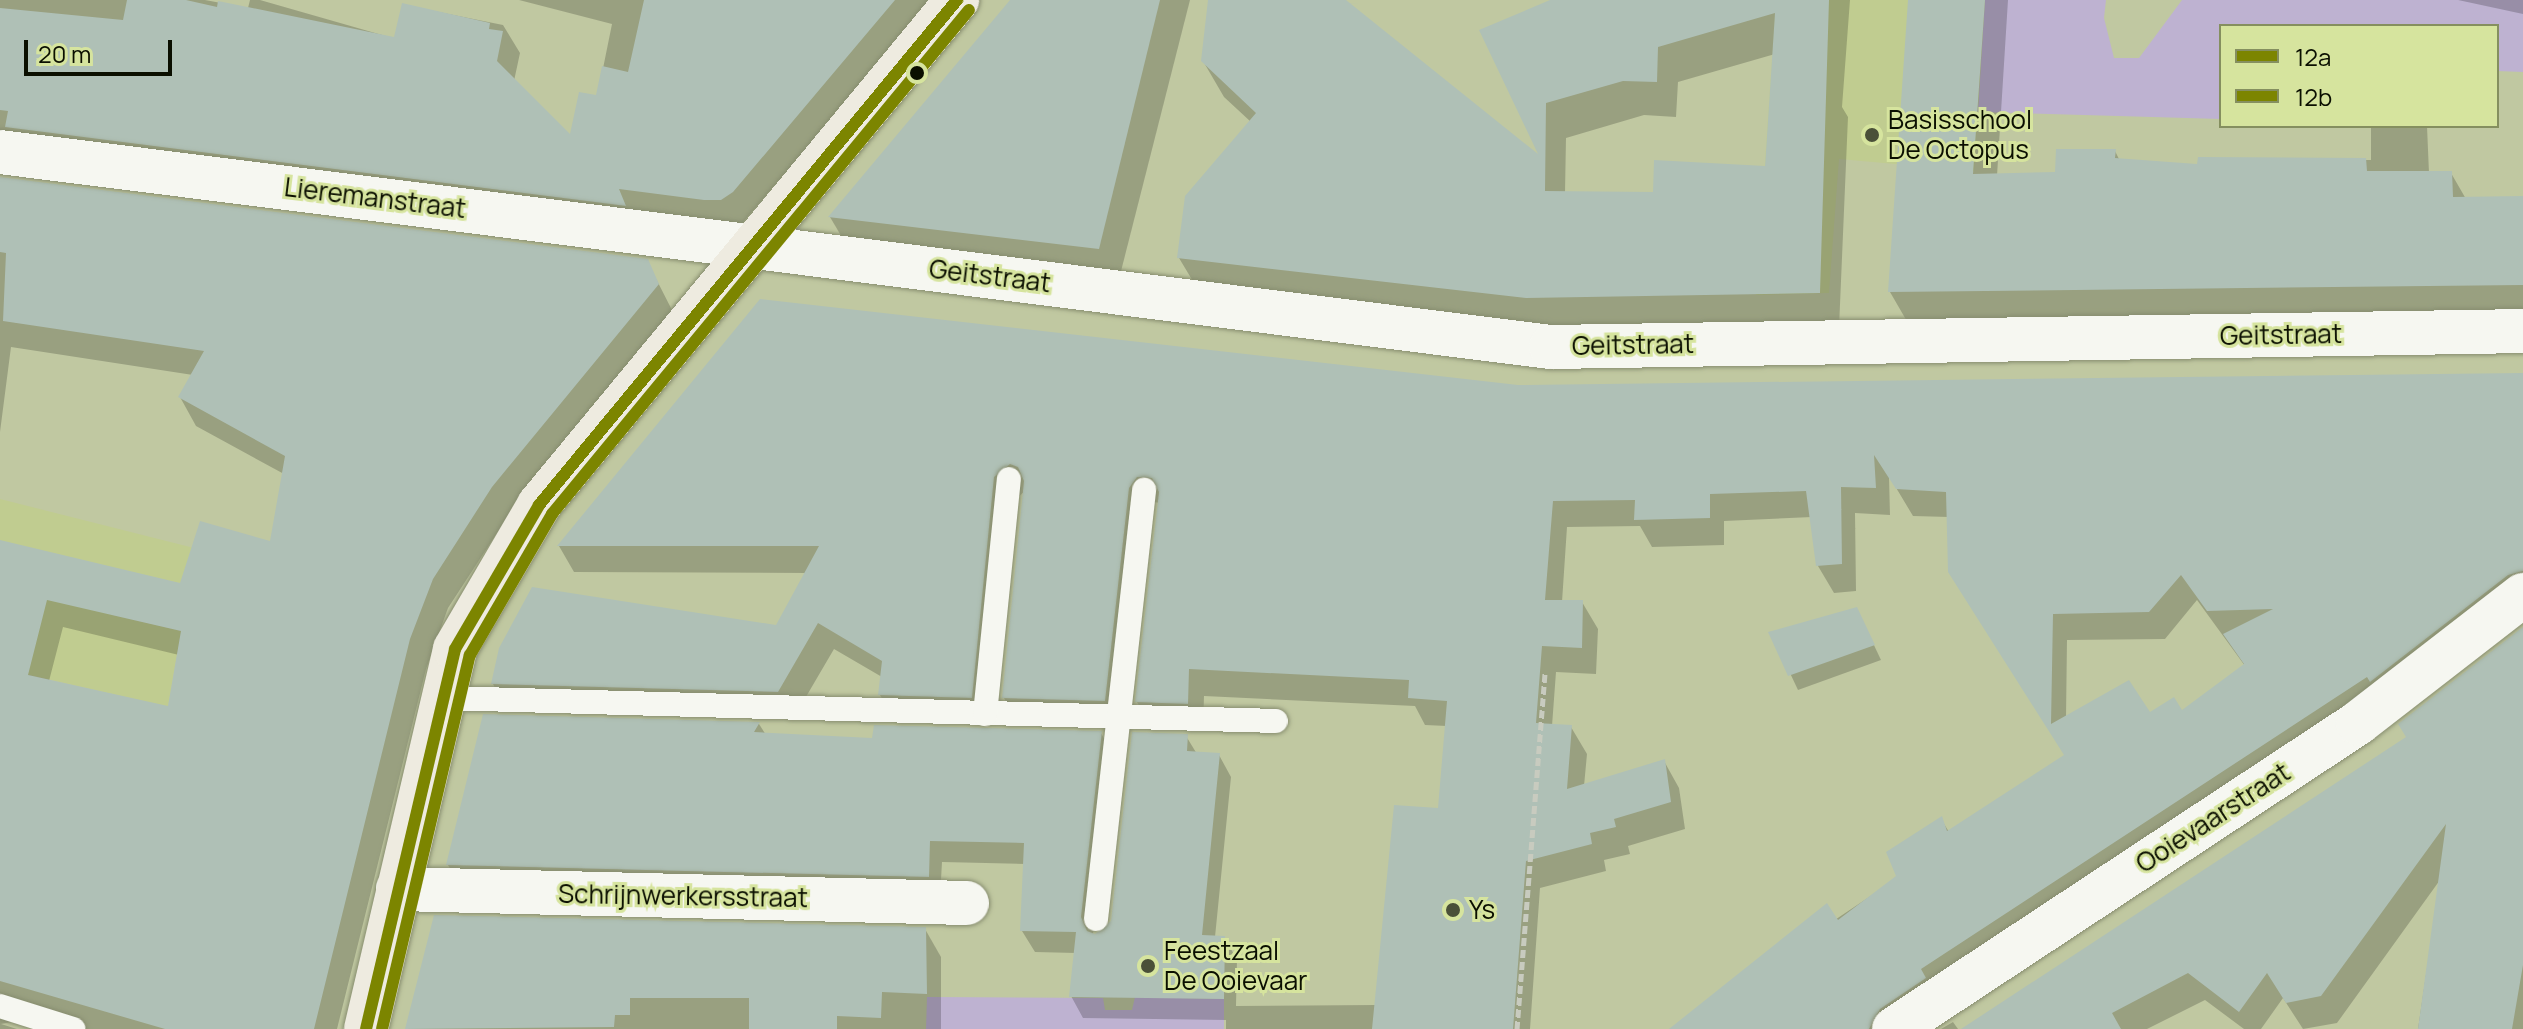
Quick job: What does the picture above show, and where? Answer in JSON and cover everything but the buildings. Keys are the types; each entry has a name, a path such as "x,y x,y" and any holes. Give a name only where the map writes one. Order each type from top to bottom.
{"street":[{"path":"366,1029 455,649 539,505 749,246 957,0"},
{"name":"Lieremanstraat","path":"0,152 749,246"},
{"name":"Geitstraat","path":"749,246 1551,347 2523,331"},
{"name":"Ooievaarstraat","path":"1894,1029 2358,723 2523,595"},
{"name":"Schrijnwerkersstraat","path":"398,889 967,903"}],"lane":[{"path":"985,714 1009,479"},
{"path":"1096,919 1144,490"},
{"path":"444,698 1276,721"},
{"path":"0,1006 73,1029"}],"path":[{"path":"1517,1029 1545,673"}],"shaded area":[{"name":"Basisschool De Octopus","path":"1776,0 1985,0 1974,171 1839,159 1829,293 1756,295"},
{"path":"1985,0 2106,0 2104,18 2114,58 2139,58 2182,0 2523,0 2523,72 2499,71 2499,24 2219,24 2219,119 1978,112"},
{"path":"0,499 198,549 224,593 127,571 112,615 181,631 168,707 26,674 0,764"},
{"path":"927,997 1103,998 1105,1010 1132,1010 1135,997 1224,999 1224,1029 926,1029"}],"transit line":[{"name":"12a","path":"366,1029 455,649 539,505 957,0"},
{"name":"12b","path":"382,1029 470,655 552,514 969,10"}],"place":[{"name":"Basisschool De Octopus","path":"1872,135"},
{"name":"Ys","path":"1453,910"},
{"name":"Feestzaal De Ooievaar","path":"1148,966"}]}
